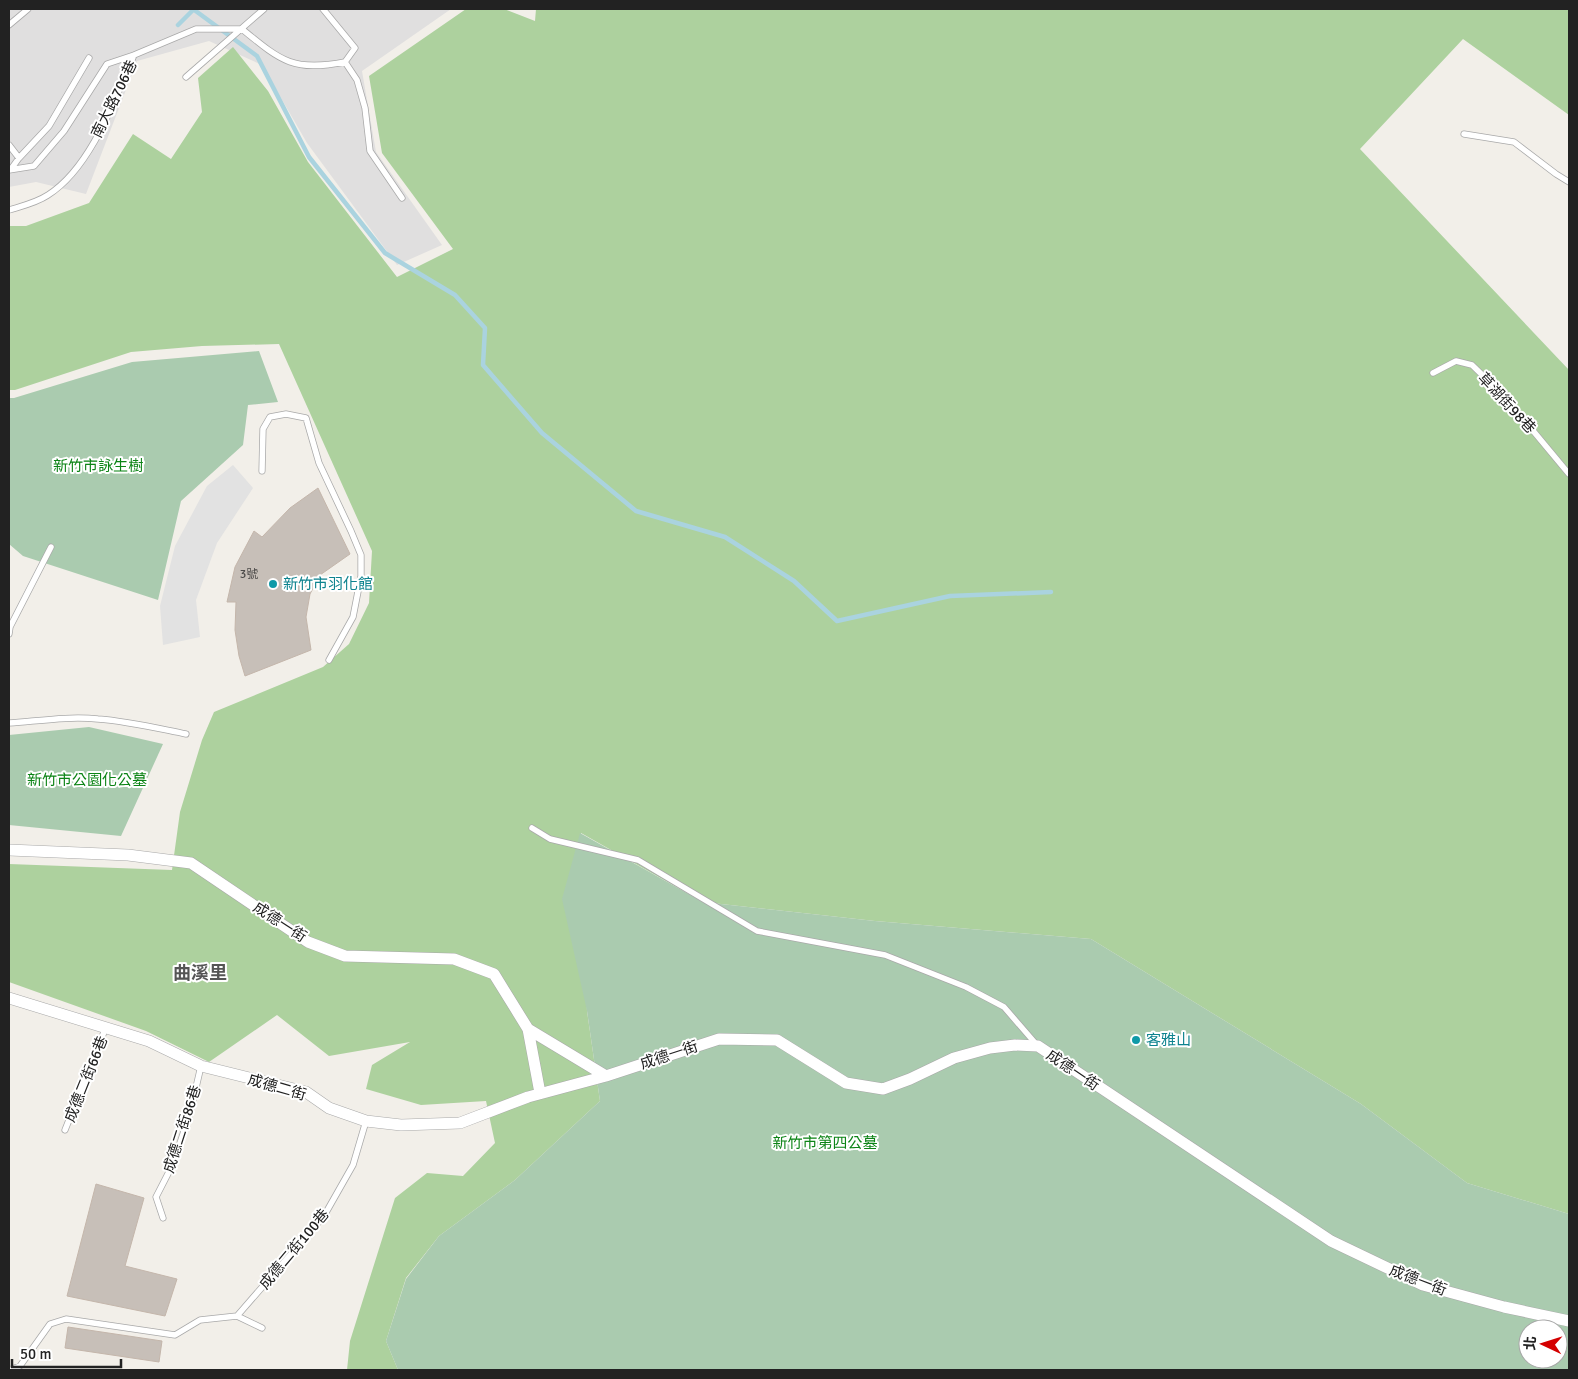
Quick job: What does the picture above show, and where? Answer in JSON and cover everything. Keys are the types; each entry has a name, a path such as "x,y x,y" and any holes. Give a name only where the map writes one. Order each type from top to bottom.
{"street":[{"name":"成德一街","path":"9,850 128,855 191,863 308,942 345,956 454,959 494,974 528,1029 540,1093"},
{"name":"成德二街","path":"9,998 149,1041 202,1066 306,1092 329,1108 366,1121 401,1125 460,1123 540,1093 606,1076"},
{"name":"成德一街","path":"528,1029 606,1076 719,1039 777,1040 846,1083 883,1089 910,1079 954,1058 990,1048 1015,1045 1038,1046 1332,1242 1423,1285 1504,1307 1569,1321"}],"lane":[{"path":"9,25 28,9"},
{"path":"186,77 264,9"},
{"path":"241,30 265,48 289,62 302,66 330,65 345,62 355,48 323,9"},
{"name":"南大路706巷","path":"9,210 28,205 49,195 71,174 90,150 134,55 196,29 241,30"},
{"path":"10,170 34,166 64,131 107,64 134,55"},
{"path":"10,170 49,126 89,58"},
{"path":"345,62 357,80 360,89 365,108 370,151 402,198"},
{"path":"1464,134 1514,142 1569,182"},
{"path":"9,145 19,158"},
{"name":"草湖街98巷","path":"1433,373 1456,361 1472,365 1505,397 1569,474"},
{"path":"262,471 263,429 270,417 286,414 306,418 319,463 351,531 360,555 361,576 353,617 329,660"},
{"path":"9,634 10,627 51,547"},
{"path":"9,723 67,718 97,718 139,724 186,734"},
{"path":"532,828 550,839 638,860 757,931 885,955 966,987 1004,1007 1038,1046"},
{"name":"成德二街66巷","path":"65,1130 106,1027"},
{"name":"成德二街86巷","path":"163,1218 156,1196 173,1164 190,1114 202,1066"},
{"name":"成德二街100巷","path":"237,1316 324,1216 353,1165 366,1121"},
{"path":"9,1370 20,1366 50,1324 66,1319 175,1335 200,1320 237,1316 262,1328"}],"shaded area":[{"path":"9,9 451,9 362,71 376,152 442,245 397,265 307,143 262,65 209,41 137,61 86,194 36,182 9,187"},
{"path":"233,465 253,488 217,543 196,600 200,637 163,645 160,606 175,546 207,486"}],"green space":[{"path":"466,9 504,9 535,21 536,9 1569,9 1569,115 1463,39 1360,149 1569,370 1569,1214 1467,1183 1361,1104 1091,939 875,921 703,902 581,833 587,1011 600,1101 515,1180 439,1236 406,1278 386,1341 398,1370 347,1370 350,1341 395,1198 427,1173 463,1176 495,1143 486,1101 421,1105 366,1089 372,1065 410,1042 329,1056 277,1015 209,1062 146,1031 9,982 9,864 172,870 180,812 202,740 214,712 323,667 349,644 369,603 372,551 279,344 202,346 131,352 15,390 9,390 9,226 26,226 89,203 133,134 171,159 202,112 198,78 233,47 268,91 308,162 397,277 453,249 382,153 369,76"},
{"name":"新竹市詠生樹","path":"259,351 278,402 248,405 243,445 181,501 158,600 23,556 9,544 9,398 132,362"},
{"name":"新竹市公園化公墓","path":"89,727 163,744 121,836 9,825 9,735"},
{"name":"新竹市第四公墓","path":"580,833 703,902 875,921 1091,939 1361,1104 1467,1183 1569,1214 1569,1370 398,1370 386,1341 406,1279 439,1236 515,1180 600,1101 587,1011 562,899"}],"building":[{"name":"新竹市羽化館","path":"318,488 350,554 320,575 310,594 306,617 311,650 245,676 239,656 235,630 236,602 227,602 235,567 254,531 262,537 290,508"},
{"path":"96,1184 144,1198 125,1266 177,1279 165,1316 67,1296"},
{"path":"68,1327 162,1341 159,1362 65,1348"}],"waterway":[{"path":"193,9 257,56 309,157 385,253 455,295 485,328 483,365 542,433 636,511 725,537 794,581 837,621 950,596 1051,592"},
{"path":"178,25 194,9"}],"place":[{"name":"新竹市羽化館","path":"273,584"},
{"name":"客雅山","path":"1136,1040"}],"district":[{"name":"曲溪里","path":"200,973"}]}
